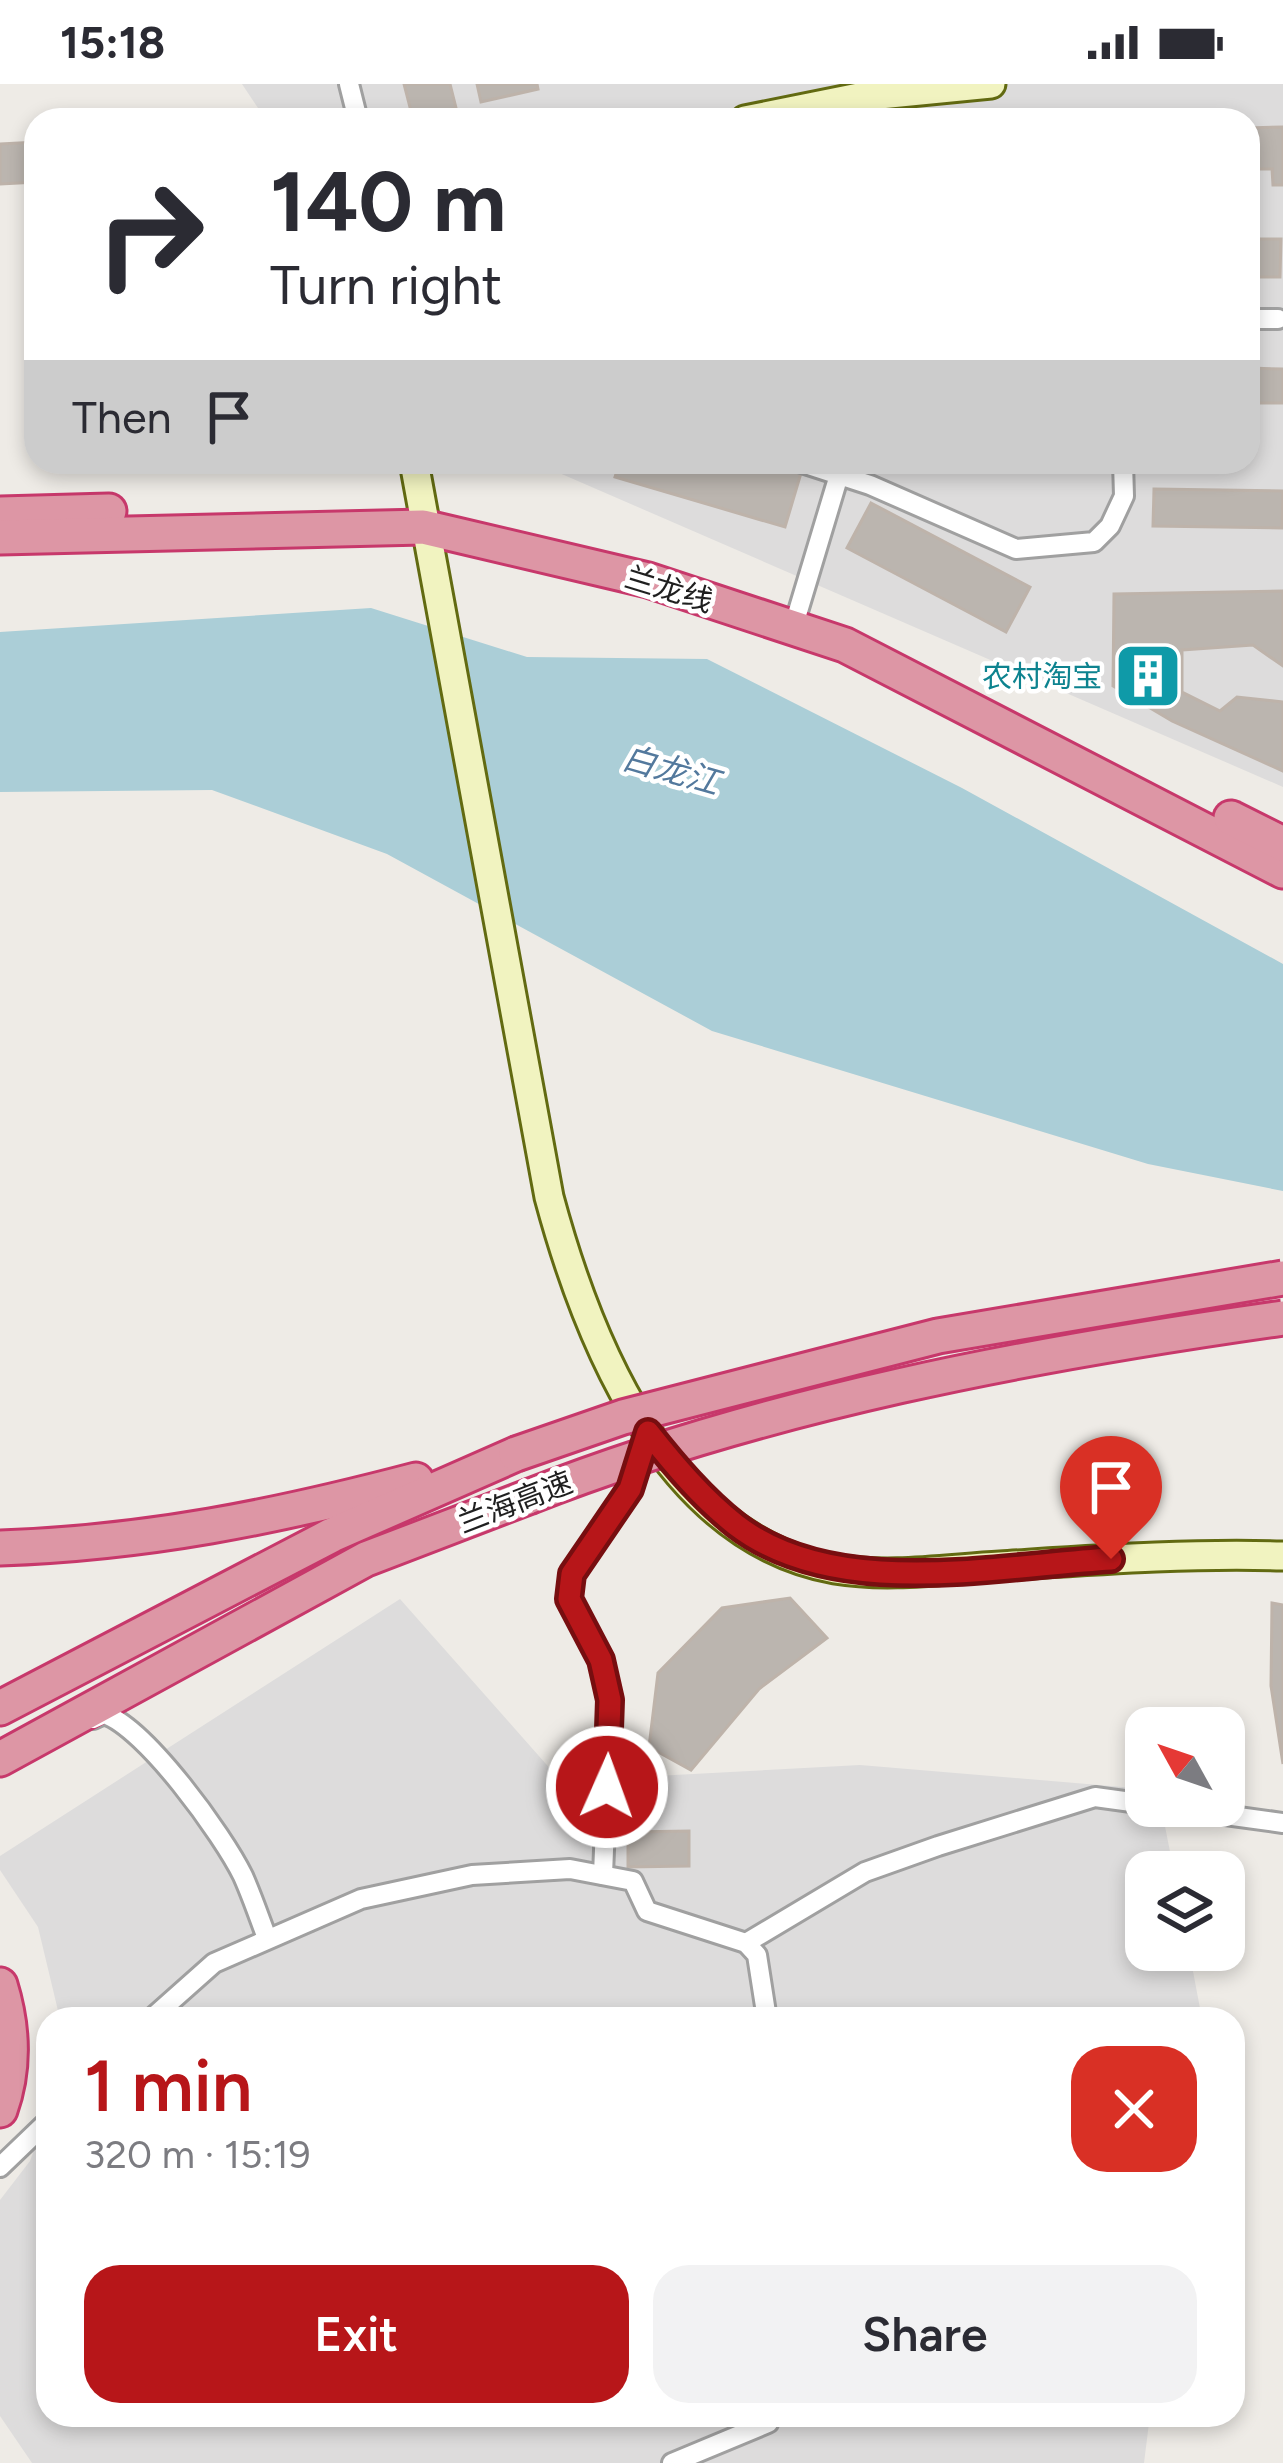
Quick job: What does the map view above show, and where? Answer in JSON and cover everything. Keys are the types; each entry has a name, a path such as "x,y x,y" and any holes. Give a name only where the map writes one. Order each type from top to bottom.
{"highway":[{"name":"兰龙线","path":"0,514 422,516 648,580 796,618 850,626 1283,844"},
{"name":"兰龙线","path":"0,537 422,516"},
{"name":"兰龙线","path":"796,618 1283,871"},
{"name":"兰海高速","path":"0,1708 332,1535 516,1454 623,1417 938,1336 1283,1278"},
{"name":"兰海高速","path":"0,1759 366,1559 635,1455 946,1375 1283,1318"},
{"path":"0,1548 79,1545 259,1521 516,1454"},
{"path":"0,1985 9,2014 11,2079 0,2110"}],"street":[{"path":"804,108 859,97 991,84"},
{"path":"1260,319 1278,319"},
{"path":"416,474 568,1268 601,1347 648,1432 690,1485 740,1528 787,1555 835,1569 891,1573 1199,1554 1283,1556"},
{"path":"835,474 1016,549 1094,542 1110,526 1124,496 1123,474"},
{"path":"796,618 838,475"},
{"path":"603,1875 610,1700 601,1660 569,1599 572,1574 630,1489 648,1432"},
{"path":"38,1745 104,1714 122,1719 185,1792 241,1872 267,1938"},
{"path":"746,1943 865,1872 1095,1797 1125,1801"},
{"path":"1245,1818 1283,1823"},
{"path":"164,2007 214,1963 361,1899 472,1875 570,1868 634,1881 647,1911 746,1943 758,1955 764,2007"},
{"path":"0,2167 36,2132"},
{"path":"672,2463 758,2427"}],"shaded area":[{"path":"242,84 1283,84 1283,787 562,474 1260,474 1260,108 258,108"},
{"path":"400,1599 561,1781 860,1765 1125,1787 1125,1827 1165,1827 1170,1851 1125,1851 1125,1971 1193,1971 1200,2007 57,2007 38,1927 0,1870 0,1856"},
{"path":"36,2144 36,2427 1148,2427 1144,2463 32,2463 0,2416 0,2200 30,2161"}],"water":[{"name":"白龙江","path":"371,608 527,657 707,659 962,788 1283,964 1283,1191 1148,1164 712,1031 387,854 212,790 0,792 0,632"}],"building":[{"path":"404,84 450,84 456,108 410,108"},
{"path":"477,84 537,84 538,89 481,102"},
{"path":"1283,127 1283,185 1273,185 1272,169 1260,169 1260,128"},
{"path":"24,143 24,183 0,184 0,144"},
{"path":"1260,239 1281,239 1280,277 1260,277"},
{"path":"1260,368 1283,369 1283,403 1260,403"},
{"path":"616,474 801,474 785,527"},
{"path":"1154,489 1283,491 1282,528 1153,526"},
{"path":"871,503 1030,587 1006,632 847,548"},
{"name":"农村淘宝","path":"1283,591 1283,666 1253,645 1182,650 1182,692 1220,711 1237,697 1283,702 1283,771 1172,721 1113,686 1114,594"},
{"path":"790,1598 827,1638 759,1689 691,1770 649,1747 658,1673 722,1608"},
{"path":"1272,1603 1283,1605 1283,1764 1271,1686"},
{"path":"689,1831 689,1866 628,1867 628,1832"}],"place":[{"name":"农村淘宝","path":"1148,676"}],"route":[{"path":"607,1787 610,1700 601,1660 569,1599 572,1574 630,1489 648,1432 690,1485 740,1528 787,1555 835,1569 891,1573 1111,1559"}]}
